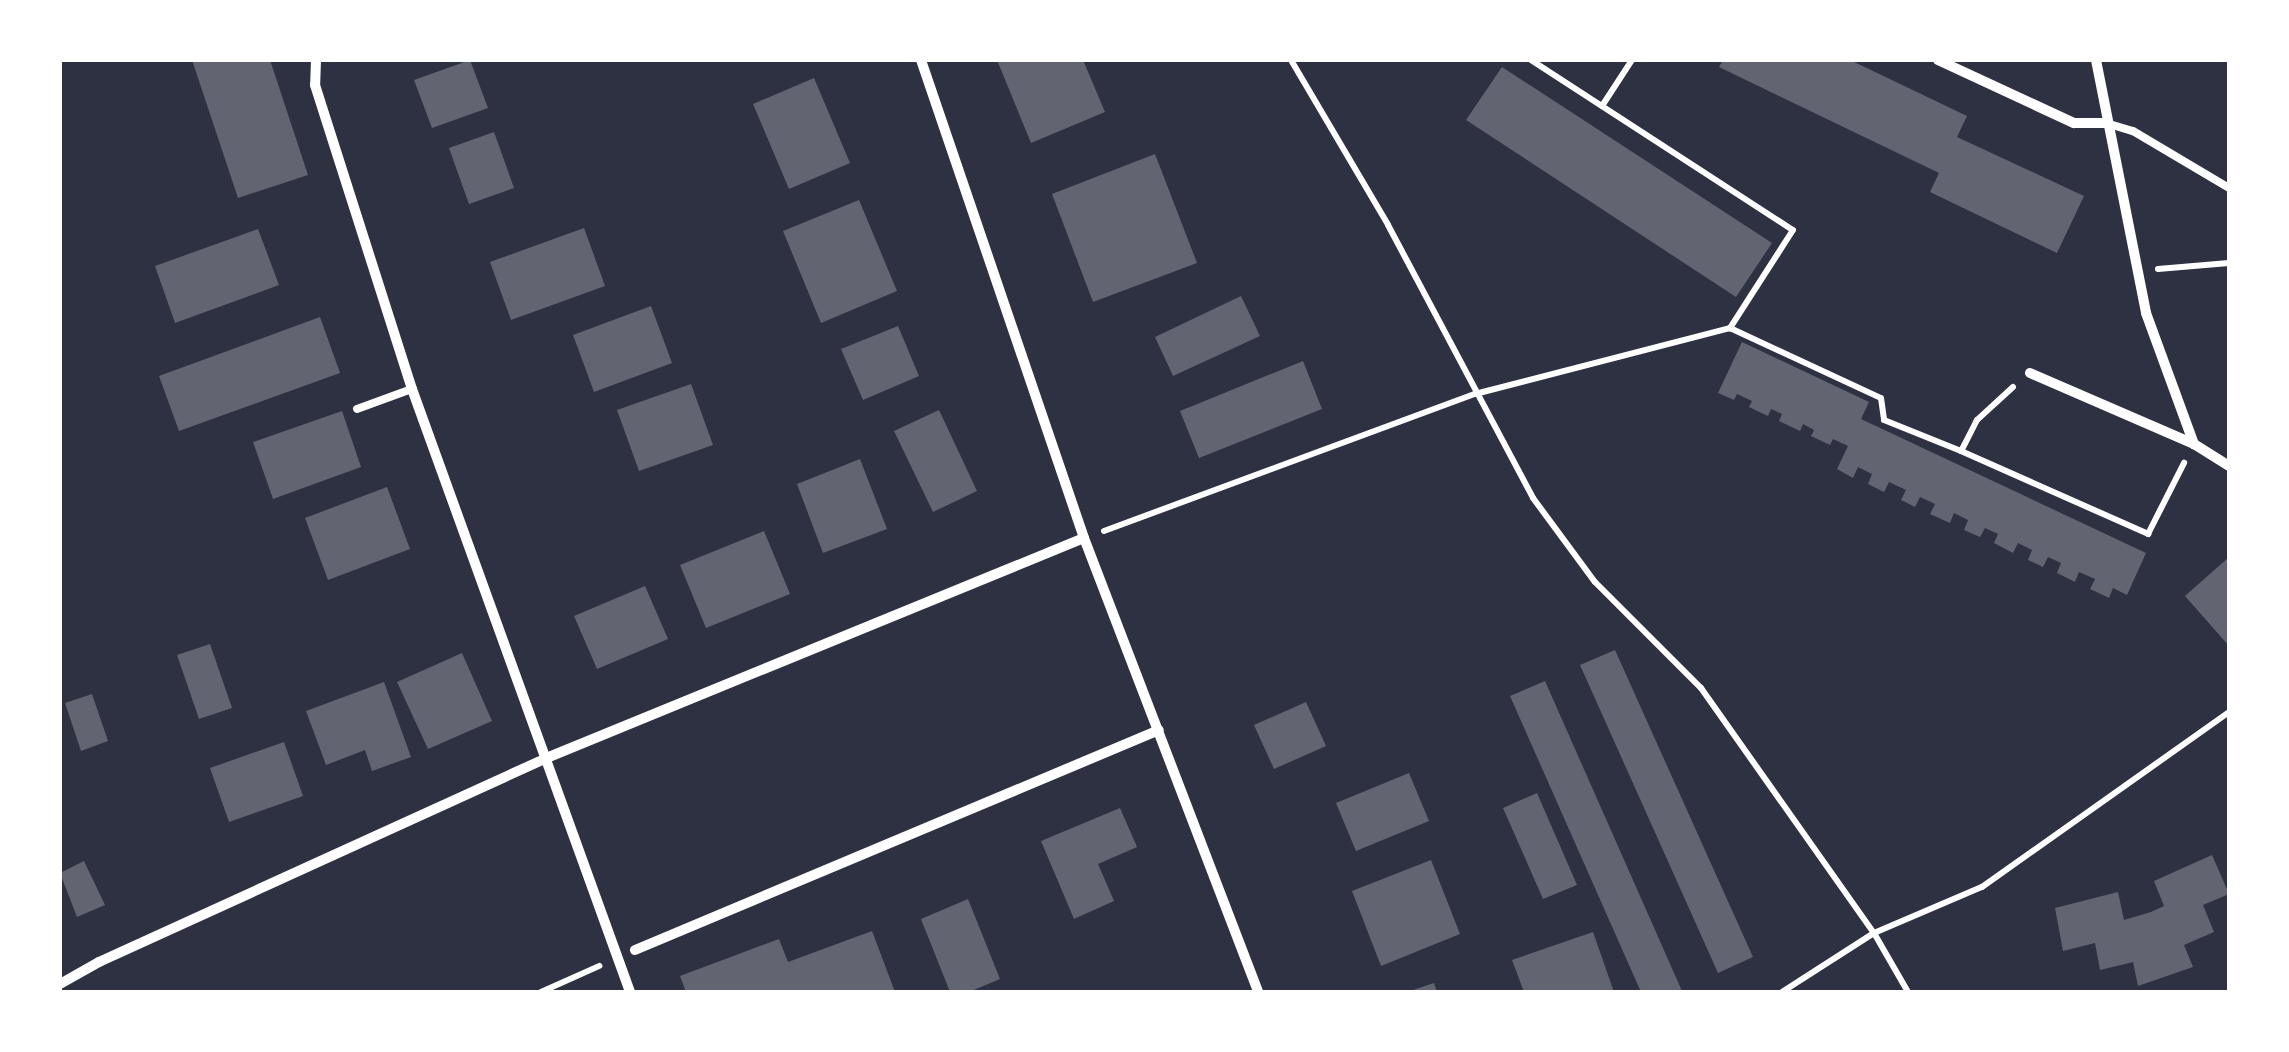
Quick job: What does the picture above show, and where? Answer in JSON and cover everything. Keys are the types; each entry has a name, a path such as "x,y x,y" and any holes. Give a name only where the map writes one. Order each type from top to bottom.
{"street":[{"path":"316,60 315,85 412,389 630,992"},
{"path":"922,60 1084,538 1258,992"},
{"path":"1938,60 2074,123 2106,123"},
{"path":"2096,60 2146,313 2194,444"},
{"path":"2030,372 2194,444 2229,466"},
{"path":"60,984 99,962 544,759 1084,538"},
{"path":"635,950 1159,730"}],"lane":[{"path":"2106,123 2134,131 2229,188"},
{"path":"357,409 412,389"}],"path":[{"path":"1291,60 1388,225 1534,498 1595,582 1702,688 1874,933 1908,992"},
{"path":"1531,60 1793,230 1730,328"},
{"path":"1602,106 1632,60"},
{"path":"2136,271 2229,263"},
{"path":"1084,538 1475,394 1730,328 1881,398 1884,420 2148,534 2194,444"},
{"path":"1961,452 1977,420 2030,372"},
{"path":"1782,992 1874,933 1982,887 2229,712"},
{"path":"541,992 603,964"}],"building":[{"path":"192,60 270,60 308,175 238,198"},
{"path":"470,60 488,108 432,128 414,80"},
{"path":"997,60 1083,60 1105,112 1031,143"},
{"path":"1723,60 1850,60 1967,116 1957,137 2084,196 2057,253 1930,192 1939,173 1719,67"},
{"path":"1502,67 1772,243 1736,297 1466,120"},
{"path":"814,78 850,163 789,189 753,104"},
{"path":"494,132 514,188 469,204 449,148"},
{"path":"1155,154 1197,263 1093,302 1052,194"},
{"path":"859,200 897,291 821,323 783,231"},
{"path":"584,228 605,286 511,320 490,262"},
{"path":"258,229 279,285 175,323 155,266"},
{"path":"1241,296 1260,336 1173,376 1155,337"},
{"path":"651,306 672,363 594,392 573,335"},
{"path":"320,317 340,373 179,431 159,376"},
{"path":"898,326 919,376 863,400 841,349"},
{"path":"1742,342 1869,402 1861,419 2146,553 2127,595 2113,588 2109,598 2090,589 2095,579 2079,572 2075,582 2057,573 2061,563 2048,557 2043,567 2028,560 2032,550 2018,543 2013,553 1994,543 1998,534 1985,528 1980,537 1964,530 1968,520 1954,513 1950,523 1930,514 1935,504 1920,497 1915,507 1901,500 1906,490 1889,482 1884,492 1868,484 1872,474 1858,467 1853,478 1837,469 1848,446 1833,439 1830,445 1811,436 1814,430 1803,424 1800,431 1779,421 1782,414 1771,409 1768,416 1749,407 1752,401 1737,394 1734,400 1718,393"},
{"path":"1303,361 1322,409 1199,458 1180,411"},
{"path":"691,384 713,445 639,471 617,410"},
{"path":"939,410 977,491 933,512 894,431"},
{"path":"342,411 361,467 273,499 253,442"},
{"path":"860,459 887,529 823,553 797,484"},
{"path":"387,487 410,549 328,580 305,518"},
{"path":"764,531 790,594 706,628 680,565"},
{"path":"2229,557 2229,646 2185,596"},
{"path":"645,586 668,639 597,669 574,616"},
{"path":"210,644 232,708 199,719 177,655"},
{"path":"1615,650 1753,957 1718,973 1580,665"},
{"path":"462,653 492,721 428,749 397,682"},
{"path":"1545,681 1682,991 1641,992 1510,696"},
{"path":"384,682 411,757 372,771 365,750 326,765 306,711"},
{"path":"92,694 108,741 81,751 65,703"},
{"path":"1306,702 1326,746 1274,769 1254,725"},
{"path":"284,742 303,796 229,822 210,768"},
{"path":"1409,773 1429,821 1356,851 1336,803"},
{"path":"1537,793 1577,885 1543,899 1503,808"},
{"path":"1120,808 1137,847 1098,864 1114,901 1074,919 1041,841"},
{"path":"2212,855 2229,894 2203,905 2214,932 2184,945 2193,967 2138,986 2133,962 2100,970 2095,943 2063,951 2055,908 2118,892 2124,920 2151,912 2164,906 2154,881"},
{"path":"1431,860 1460,934 1381,966 1352,891"},
{"path":"84,861 105,905 77,917 60,873"},
{"path":"968,899 1000,979 969,992 950,992 921,919"},
{"path":"872,931 895,992 686,992 680,976 779,939 788,962"},
{"path":"1593,932 1614,992 1524,992 1512,960"},
{"path":"1434,983 1437,992 1410,992 1410,991"}]}
